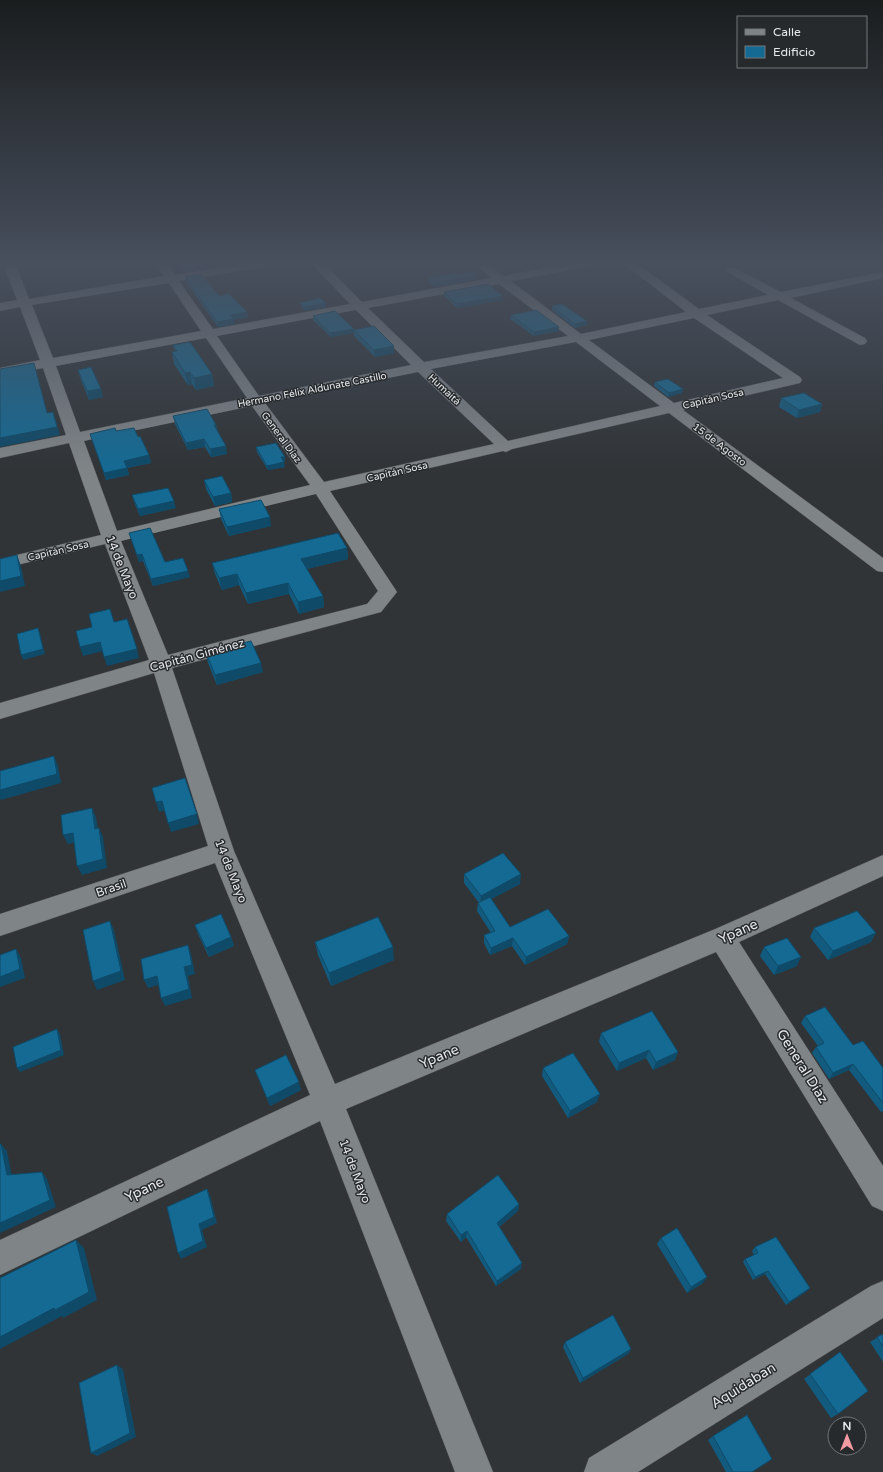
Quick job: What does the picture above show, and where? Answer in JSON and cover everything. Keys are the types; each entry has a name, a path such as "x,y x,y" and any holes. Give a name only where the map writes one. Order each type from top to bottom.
{"street":[{"name":"14 de Mayo","path":"35,332 75,436 110,538 161,664 222,851 328,1102 474,1472"},
{"path":"0,372 221,332"},
{"name":"Humaitá","path":"385,332 506,447"},
{"name":"15 de Agosto","path":"571,332 883,567"},
{"name":"Hermano Félix Aldunate Castillo","path":"0,453 75,436 255,400 610,332"},
{"name":"Capitán Sosa","path":"0,564 320,488 506,447 795,380 723,332"},
{"path":"843,332 860,341"},
{"name":"General Díaz","path":"209,334 255,400 320,488 388,592"},
{"name":"Capitán Giménez","path":"0,711 161,664 374,608 388,592"},
{"name":"Brasil","path":"0,925 222,851"},
{"name":"Ypane","path":"0,1258 328,1102 722,938 883,865"},
{"name":"General Díaz","path":"722,938 883,1195"},
{"name":"Aquidaban","path":"603,1472 883,1298"}],"building":[{"path":"356,332 380,332 394,346 374,350"},
{"path":"190,342 212,374 194,378 190,372 185,373 172,352 177,351 173,345"},
{"path":"34,363 47,413 53,412 57,427 0,438 0,369"},
{"path":"91,367 101,389 87,391 78,370"},
{"path":"668,379 683,389 669,393 655,382"},
{"path":"804,393 822,404 799,410 781,398"},
{"path":"207,409 226,446 210,449 204,439 186,443 173,416"},
{"path":"115,428 116,431 134,428 138,437 140,436 149,455 124,461 127,468 104,473 90,434"},
{"path":"276,443 285,457 281,457 284,462 267,466 256,447"},
{"path":"222,476 231,493 213,497 204,480"},
{"path":"168,488 174,501 138,509 132,495"},
{"path":"261,500 270,517 227,527 219,509"},
{"path":"150,528 165,562 183,558 188,571 151,579 142,554 137,555 129,533"},
{"path":"338,533 347,548 301,559 323,596 298,602 288,583 246,593 237,574 219,578 212,563"},
{"path":"17,555 21,576 0,581 0,559"},
{"path":"110,609 114,622 127,619 137,649 104,657 100,642 80,647 76,631 92,627 89,614"},
{"path":"38,628 43,649 21,655 17,634"},
{"path":"251,641 261,663 215,675 206,653"},
{"path":"54,756 57,774 0,790 0,771"},
{"path":"185,778 197,814 168,823 162,801 156,802 152,788"},
{"path":"92,808 95,829 99,828 103,859 77,866 73,833 63,835 61,815"},
{"path":"503,853 521,874 481,896 464,874"},
{"path":"490,897 510,927 548,909 569,936 526,957 513,938 491,948 484,935 495,931 478,903"},
{"path":"857,911 876,933 833,951 814,928"},
{"path":"221,914 231,937 206,948 195,925"},
{"path":"378,917 393,947 329,973 315,942"},
{"path":"110,921 121,971 93,981 83,930"},
{"path":"787,938 801,957 778,966 764,947"},
{"path":"188,945 192,965 184,967 189,989 161,998 157,976 144,980 141,959"},
{"path":"16,949 20,969 0,977 0,955"},
{"path":"825,1007 853,1045 863,1041 883,1068 883,1103 853,1064 833,1073 816,1047 824,1043 805,1016"},
{"path":"652,1011 678,1052 656,1062 649,1050 619,1063 601,1033"},
{"path":"57,1029 61,1050 17,1068 13,1047"},
{"path":"573,1053 600,1094 570,1111 543,1068"},
{"path":"286,1055 299,1082 267,1098 255,1070"},
{"path":"0,1144 7,1175 42,1172 50,1200 0,1223"},
{"path":"498,1175 519,1204 497,1223 522,1263 497,1281 467,1231 461,1235 447,1214"},
{"path":"207,1189 214,1217 199,1224 203,1241 178,1253 167,1207"},
{"path":"677,1228 707,1277 691,1287 661,1238"},
{"path":"776,1237 810,1288 789,1302 768,1271 755,1277 745,1259 758,1253 755,1247"},
{"path":"76,1240 89,1292 55,1310 54,1308 0,1337 0,1278"},
{"path":"613,1315 631,1349 583,1378 565,1342"},
{"path":"883,1334 883,1347 877,1337"},
{"path":"840,1352 868,1391 838,1414 810,1374"},
{"path":"117,1365 130,1433 91,1453 79,1383"},
{"path":"747,1415 772,1459 752,1472 733,1472 713,1436"}]}
